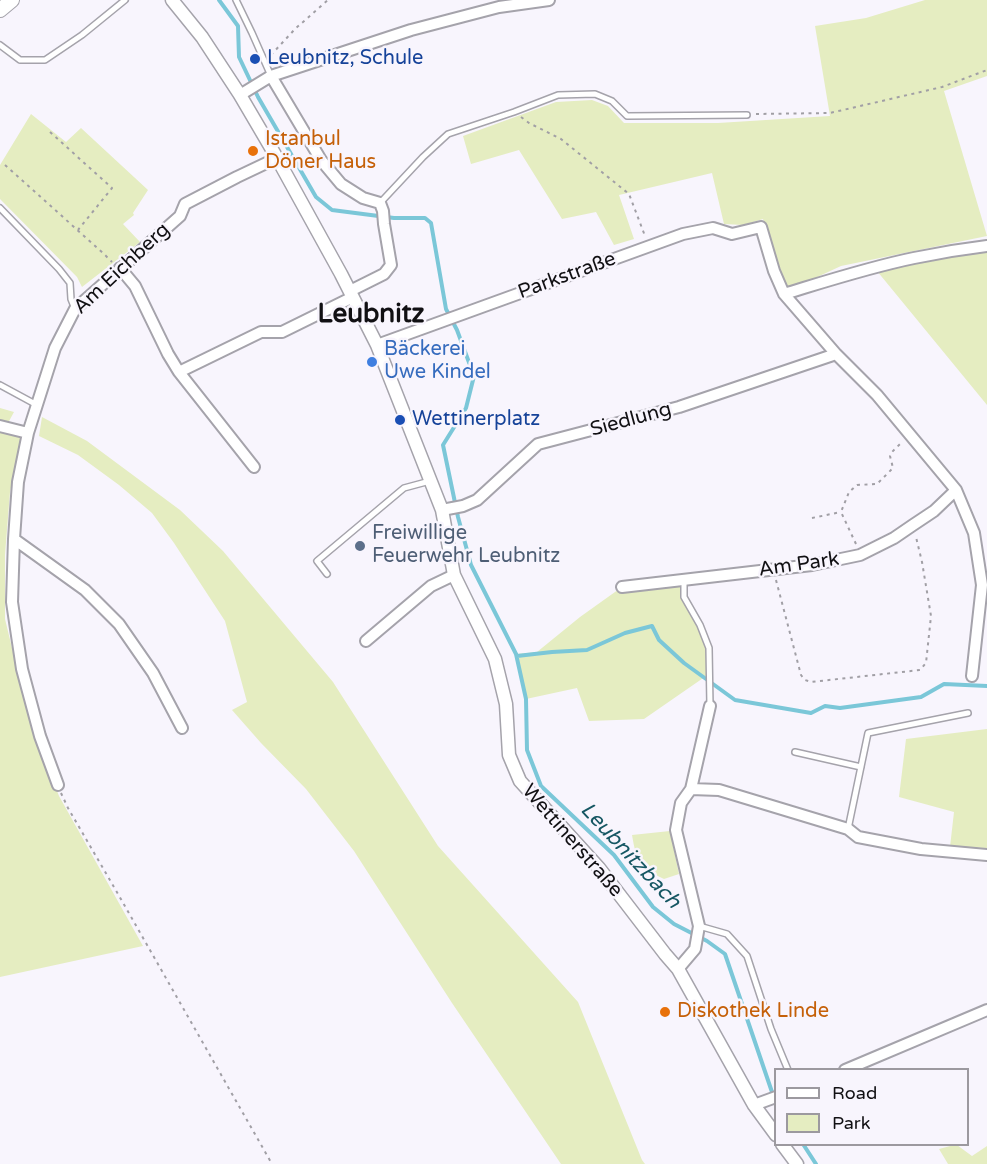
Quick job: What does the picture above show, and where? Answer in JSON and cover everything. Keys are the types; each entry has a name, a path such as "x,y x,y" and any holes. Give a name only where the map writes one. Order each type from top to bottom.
{"main road":[{"path":"0,10 12,0"}],"street":[{"path":"172,0 244,93 377,345 430,481"},
{"path":"244,93 272,76 411,30 499,7 549,0"},
{"path":"179,372 261,332 282,332 384,274 391,265 382,207 341,184 321,160 272,76"},
{"name":"Am Eichberg","path":"58,785 40,736 22,669 12,602 18,482 28,433 55,348 75,309 180,216 185,204 277,158"},
{"name":"Parkstraße","path":"377,345 648,246 683,234 713,228 732,234 760,227 784,294"},
{"path":"972,676 982,585 974,533 956,490 877,394 837,354 784,294 911,258 987,246"},
{"path":"120,268 135,286 179,372 254,467"},
{"name":"Siedlung","path":"445,509 463,506 477,500 538,444 679,407 837,354"},
{"path":"0,426 28,433"},
{"name":"Wettinerstraße","path":"430,481 445,509 454,575 495,659 506,704 509,754 520,781 599,868 678,969 754,1105 774,1133"},
{"name":"Am Park","path":"622,587 812,565 860,555 894,538 934,511 956,490"},
{"path":"14,539 85,590 119,624 153,673 182,728"},
{"path":"366,640 431,586 454,575"},
{"path":"678,969 695,949 698,928 676,830 681,803 692,789 710,706"},
{"path":"692,789 719,790 848,829 858,837 921,849 987,855"},
{"path":"850,1068 987,1010"},
{"path":"754,1105 772,1099"},
{"path":"784,1146 798,1164"}],"lane":[{"path":"0,45 20,60 45,60 82,36 125,0"},
{"path":"236,0 272,76"},
{"path":"382,207 423,157 448,134 558,95 595,94 612,101 627,116 747,115"},
{"path":"0,208 65,276 70,284 71,299 75,309"},
{"path":"0,386 37,405"},
{"path":"327,573 317,561 404,488 430,481"},
{"path":"684,581 684,597 700,625 709,648 710,706"},
{"path":"848,829 868,734 968,713"},
{"path":"795,752 861,767"},
{"path":"698,928 727,934 747,956 771,1029 787,1068"}],"path":[{"path":"265,62 295,29 328,0"},
{"path":"747,115 830,113 942,87 987,70"},
{"path":"514,112 529,123 561,139 628,194 648,246"},
{"path":"50,132 112,188 78,230"},
{"path":"5,165 120,268"},
{"path":"860,555 841,512 849,492 857,485 878,484 893,468 890,456 892,452 910,434"},
{"path":"812,518 841,512"},
{"path":"773,570 801,675 805,680 811,682 920,670 926,663 931,616 913,525"},
{"path":"58,785 68,808 272,1164"}],"green space":[{"path":"925,0 987,0 987,76 944,91 987,236 841,266 787,291 763,219 743,225 724,224 712,173 619,195 634,239 614,245 596,212 562,219 519,150 471,164 463,136 556,102 592,100 608,106 624,123 718,123 830,116 815,26 866,18"},
{"path":"31,114 66,142 81,128 148,190 133,213 134,215 123,224 140,242 82,287 77,277 0,199 0,165"},
{"path":"987,249 987,405 877,271"},
{"path":"0,408 14,412 8,423 0,421"},
{"path":"42,417 87,441 180,510 223,551 333,682 438,846 578,1002 645,1164 561,1164 452,1003 354,851 306,789 232,710 247,702 225,621 174,543 152,513 119,485 78,455 39,436"},
{"path":"0,431 22,437 10,492 5,555 5,619 20,681 59,796 143,946 0,977"},
{"path":"684,581 684,597 709,648 709,674 644,719 589,721 577,688 526,699 516,654 537,652 622,587"},
{"path":"987,729 987,848 950,847 954,812 899,797 906,739"},
{"path":"670,831 679,874 664,879 640,863 632,835"},
{"path":"958,1146 972,1156 987,1146 987,1164 948,1164 939,1149"}],"waterway":[{"name":"Leubnitzbach","path":"219,0 238,26 239,57 258,97 316,197 332,210 394,218 425,218 431,223 446,309 457,330 474,376 466,408 443,445 471,565 516,654 526,699 527,750 541,786 614,855 653,907 674,924 707,941 725,954 773,1095"},
{"path":"517,656 587,650 625,633 652,626 659,640 684,663 735,700 811,713 825,706 840,708 921,697 944,684 987,686"},
{"name":"Leubnitzbach","path":"804,1146 816,1164"}],"place":[{"name":"Leubnitz, Schule","path":"255,59"},
{"name":"Istanbul Döner Haus","path":"253,151"},
{"name":"Bäckerei Uwe Kindel","path":"372,362"},
{"name":"Wettinerplatz","path":"400,420"},
{"name":"Freiwillige Feuerwehr Leubnitz","path":"360,546"},
{"name":"Diskothek Linde","path":"665,1012"}],"district":[{"name":"Leubnitz","path":"371,315"}]}
